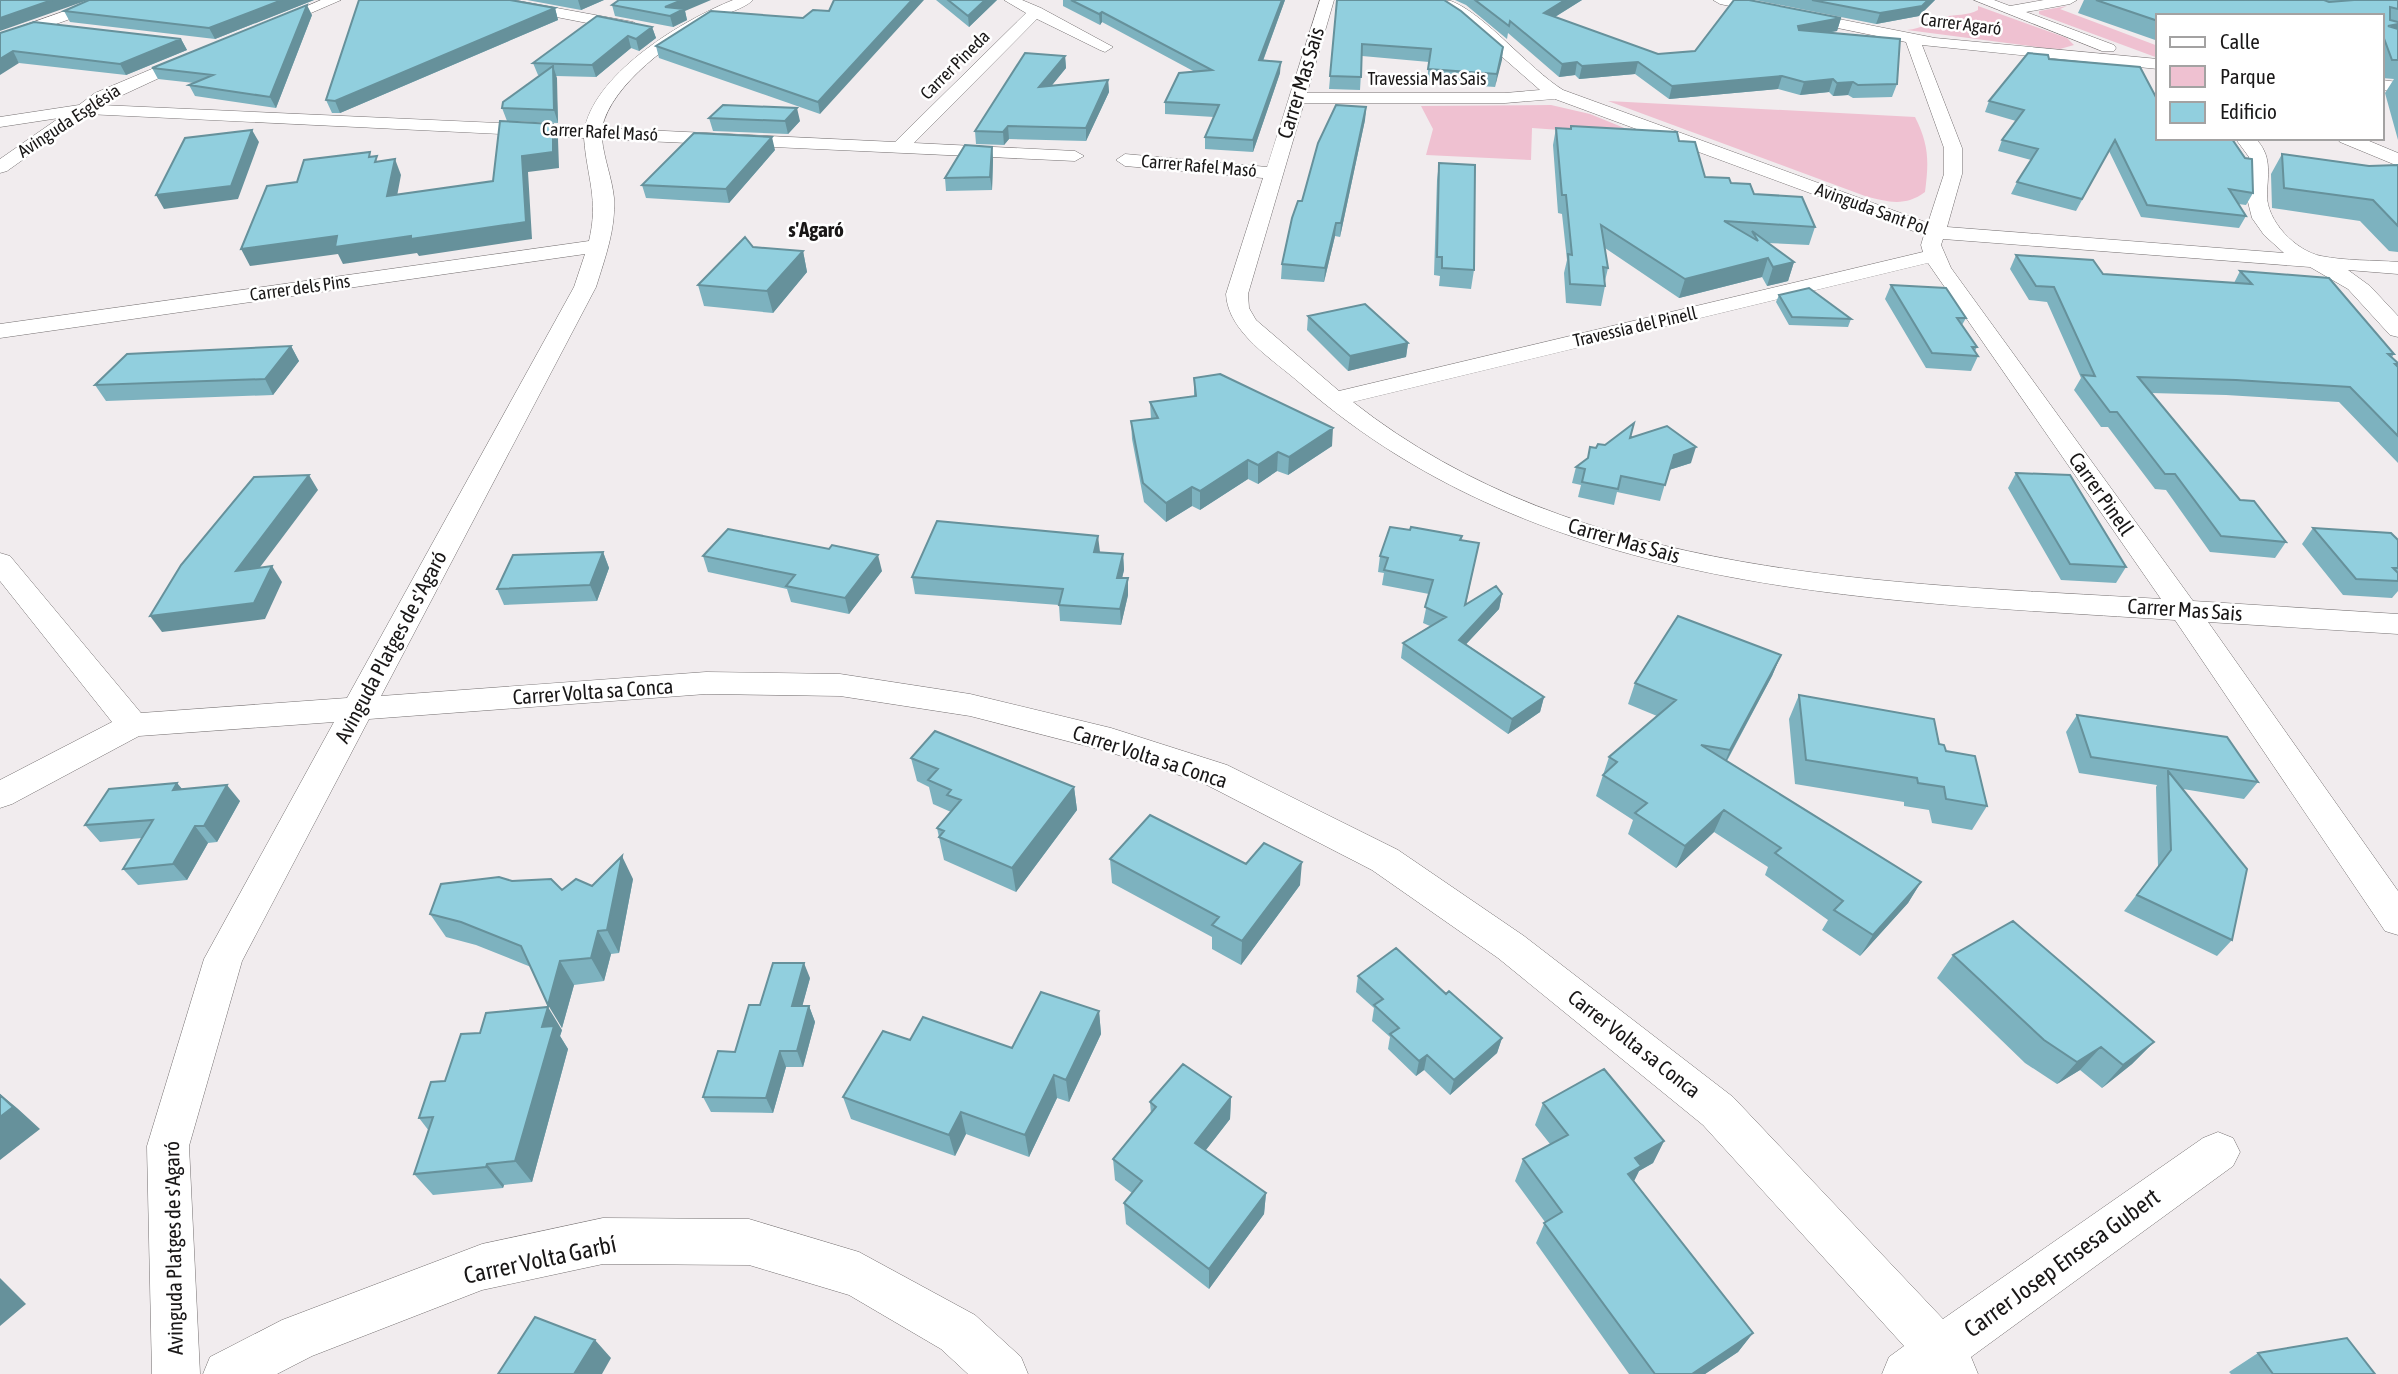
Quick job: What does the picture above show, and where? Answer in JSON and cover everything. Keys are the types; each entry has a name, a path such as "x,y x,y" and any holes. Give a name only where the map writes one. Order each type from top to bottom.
{"street":[{"path":"0,39 110,0"},
{"path":"256,31 334,0"},
{"path":"490,0 529,3 658,32 746,0"},
{"path":"1011,0 1105,47"},
{"name":"Carrer Mas Sais","path":"1327,0 1237,294 1238,308 1247,324 1335,399 1407,450 1481,491 1556,522 1663,554 1774,576 1896,592 2398,624"},
{"name":"Avinguda Sant Pol","path":"1436,0 1462,15 1536,82 1557,93 1935,244 2308,261 2398,268"},
{"name":"Carrer Agaró","path":"1720,0 1912,38 2154,65"},
{"path":"1981,0 2154,65"},
{"path":"2008,10 2070,0"},
{"name":"Carrer Pineda","path":"901,146 1036,11"},
{"path":"36,25 75,29"},
{"path":"593,132 600,107 636,65 658,32"},
{"path":"1912,38 1953,148 1953,174 1935,244"},
{"name":"Avinguda Església","path":"0,167 123,85 204,48 178,42"},
{"name":"Travessia Mas Sais","path":"1297,98 1505,99 1557,93"},
{"name":"Carrer Rafel Masó","path":"0,122 84,109 1075,156"},
{"name":"Avinguda Platges de s'Agaró","path":"177,1374 168,1146 223,959 585,287 599,246 604,199 593,132"},
{"path":"2246,140 2257,153 2262,170 2257,201 2260,216 2286,244 2308,261 2350,281 2398,330"},
{"path":"2351,140 2398,160"},
{"name":"Carrer Rafel Masó","path":"1125,160 1274,173"},
{"name":"Travessia del Pinell","path":"1335,399 1935,244"},
{"name":"Carrer Pinell","path":"1935,244 1941,269 2184,610 2398,920"},
{"name":"Carrer dels Pins","path":"0,331 599,246"},
{"path":"0,562 132,724 0,795"},
{"name":"Carrer Volta sa Conca","path":"132,724 706,683 840,685 970,705 1111,740 1215,774 1385,860 1511,947 1718,1111 1934,1366"},
{"name":"Carrer Josep Ensesa Gubert","path":"1934,1366 2218,1152"},
{"name":"Carrer Volta Garbí","path":"227,1374 299,1337 482,1267 603,1241 749,1242 859,1275 958,1332 1004,1374"}],"green space":[{"path":"1978,6 2067,38 2074,45 2060,49 2045,48 1907,30 1922,27 1944,17 1974,12 1978,10"},
{"path":"2067,6 2060,9 2156,45 2156,57 2039,14 2039,11"},
{"path":"1608,101 1915,117 1927,153 1925,192 1903,201 1865,196"},
{"path":"1551,105 1590,114 1644,136 1532,128 1531,160 1426,155 1433,129 1421,106"}],"building":[{"path":"0,0 52,0 0,18"},
{"path":"89,0 282,0 209,28 64,11"},
{"path":"359,0 510,0 555,8 335,101 326,100"},
{"path":"619,0 682,0 665,7 684,9 670,16 612,5"},
{"path":"834,0 912,0 818,102 656,46 711,11 803,18 813,10 829,11"},
{"path":"948,0 985,0 968,16"},
{"path":"1071,0 1282,0 1259,60 1281,62 1253,140 1205,137 1219,105 1165,102 1179,73 1212,70 1102,12 1099,14"},
{"path":"1337,0 1444,0 1503,47 1497,74 1428,69 1431,49 1362,44 1361,77 1330,76"},
{"path":"1475,0 1565,0 1544,13 1658,54 1695,51 1734,0 1749,0 1841,18 1798,26 1799,30 1900,39 1897,84 1858,85 1853,82 1837,83 1833,79 1804,82 1782,76 1672,86 1638,62 1582,66 1577,62 1562,64 1510,21 1509,26"},
{"path":"1812,0 1928,0 1922,6 1880,13"},
{"path":"2096,0 2398,0 2398,9 2390,7 2390,20 2398,24 2388,26 2398,29 2398,60 2392,60 2384,38 2384,14 2156,14 2156,20"},
{"path":"307,5 270,97 189,85 213,75 152,68"},
{"path":"597,16 652,27 636,39 628,36 592,65 533,63"},
{"path":"34,22 181,39 120,64 13,51 0,59 0,33"},
{"path":"1025,53 1065,56 1039,87 1108,80 1086,128 1008,126 1003,132 975,131"},
{"path":"2028,53 2048,55 2049,59 2140,67 2156,97 2156,140 2233,140 2245,158 2252,159 2253,193 2229,189 2246,216 2147,205 2115,140 2082,199 2017,182 2038,149 2002,140 2024,110 1989,101"},
{"path":"553,66 554,110 502,108 503,102"},
{"path":"723,105 797,108 785,121 709,118"},
{"path":"1336,105 1366,107 1341,223 1336,223 1325,268 1282,264 1292,218 1298,201 1302,201 1318,143"},
{"path":"500,121 553,124 553,152 522,156 526,222 335,247 337,236 241,249 267,186 297,182 304,160 370,152 369,157 377,156 375,162 395,159 387,196 493,181"},
{"path":"1571,126 1677,132 1679,141 1695,142 1705,177 1729,178 1731,183 1750,184 1754,194 1802,197 1815,227 1724,221 1758,241 1752,231 1794,262 1773,267 1768,258 1685,279 1601,225 1608,268 1603,267 1605,286 1570,284 1568,254 1572,255 1566,195 1562,195 1556,128 1571,129"},
{"path":"252,130 231,186 156,195 185,138"},
{"path":"694,133 772,137 726,189 642,185"},
{"path":"965,145 992,147 990,177 945,178"},
{"path":"2282,154 2369,166 2398,165 2398,226 2373,200 2284,188"},
{"path":"1439,163 1475,165 1474,270 1442,268 1442,257 1437,257"},
{"path":"745,237 753,247 803,251 767,291 698,285"},
{"path":"2016,255 2093,260 2103,274 2252,284 2240,271 2329,278 2394,354 2388,354 2398,363 2395,364 2398,367 2398,436 2350,387 2138,377 2240,500 2254,501 2286,542 2221,536 2175,474 2165,474 2117,412 2110,412 2082,375 2095,376 2054,287 2036,286"},
{"path":"1891,285 1946,288 1966,318 1957,318 1977,347 1972,347 1978,356 1932,353"},
{"path":"1809,288 1851,319 1792,317 1779,295"},
{"path":"1365,304 1408,343 1350,356 1308,316"},
{"path":"291,346 265,379 95,385 127,354"},
{"path":"1220,374 1333,428 1289,457 1278,452 1258,465 1248,460 1200,491 1192,487 1166,503 1143,483 1131,421 1158,418 1150,402 1196,396 1194,378"},
{"path":"1634,423 1630,438 1667,426 1696,447 1674,455 1665,485 1621,476 1618,489 1582,482 1585,469 1576,467 1588,458 1590,447 1605,445"},
{"path":"2016,473 2070,475 2126,567 2070,564"},
{"path":"309,475 236,571 272,566 254,603 150,616 181,565 254,477"},
{"path":"937,521 1098,536 1094,552 1123,554 1117,578 1128,578 1120,609 1059,605 1063,589 912,577"},
{"path":"1390,527 1410,530 1411,527 1462,536 1460,540 1479,543 1465,605 1496,586 1502,594 1459,640 1544,697 1512,719 1403,643 1446,617 1425,607 1433,580 1384,570 1388,558 1380,556"},
{"path":"2313,528 2391,533 2398,540 2398,568 2393,568 2398,573 2398,581 2356,579"},
{"path":"728,529 829,549 832,545 878,555 845,598 786,586 795,575 703,556"},
{"path":"603,552 590,585 497,589 513,555"},
{"path":"1678,616 1781,655 1730,750 1701,745 1921,882 1873,935 1834,910 1843,901 1775,853 1781,848 1724,810 1685,846 1635,813 1647,803 1603,775 1617,762 1609,757 1676,700 1635,683"},
{"path":"1799,695 1934,719 1939,744 1944,745 1946,751 1975,756 1987,806 1946,799 1944,787 1918,783 1917,778 1806,760"},
{"path":"2077,715 2227,737 2258,782 2091,757"},
{"path":"935,731 1074,787 1012,868 939,837 944,831 937,828 961,800 947,795 951,790 928,780 938,769 911,758"},
{"path":"2168,771 2247,869 2232,940 2137,895 2171,850"},
{"path":"177,783 173,790 227,785 204,826 195,826 173,864 123,869 153,820 85,825 109,789"},
{"path":"1150,815 1246,864 1264,843 1302,862 1242,941 1212,925 1219,917 1110,859"},
{"path":"622,856 607,930 598,931 591,958 560,961 548,1005 521,946 461,922 430,914 441,884 499,877 512,881 551,879 562,890 576,879 592,886"},
{"path":"2013,921 2154,1042 2123,1065 2101,1047 2077,1062 2044,1040 1953,955"},
{"path":"1396,948 1446,994 1449,991 1502,1038 1454,1080 1427,1055 1419,1061 1390,1034 1399,1028 1374,1005 1383,999 1358,976"},
{"path":"773,963 804,963 792,1006 809,1006 797,1051 780,1051 766,1098 703,1097 718,1051 735,1052 749,1005 760,1005"},
{"path":"1041,992 1099,1011 1066,1080 1054,1075 1025,1135 961,1112 949,1135 843,1097 883,1031 910,1040 923,1017 1012,1048"},
{"path":"548,1007 542,1027 554,1026 515,1161 487,1164 486,1167 414,1174 433,1117 419,1118 431,1082 445,1081 461,1034 480,1033 486,1013"},
{"path":"1183,1064 1231,1097 1195,1143 1266,1193 1209,1269 1124,1203 1142,1181 1113,1159 1156,1107 1150,1102"},
{"path":"1604,1069 1664,1141 1635,1158 1641,1166 1628,1174 1753,1333 1692,1374 1655,1374 1544,1223 1562,1212 1523,1159 1568,1135 1543,1103"},
{"path":"0,1095 13,1107 0,1117"},
{"path":"535,1317 595,1340 574,1374 498,1374"},
{"path":"2347,1338 2375,1374 2273,1374 2258,1353"}],"district":[{"name":"s'Agaró","path":"816,230"}]}
